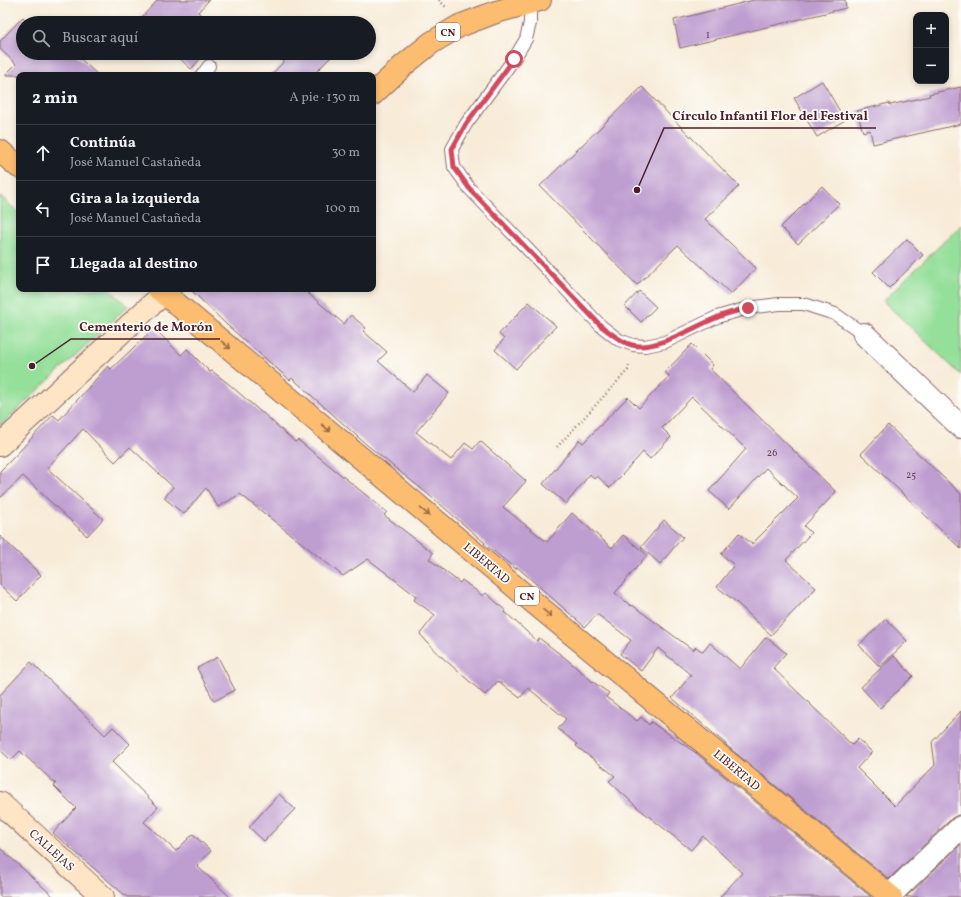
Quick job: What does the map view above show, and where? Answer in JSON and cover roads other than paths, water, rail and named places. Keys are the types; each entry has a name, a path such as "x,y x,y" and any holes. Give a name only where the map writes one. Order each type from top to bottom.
{"main road":[{"name":"CN","path":"376,91 404,65 431,43 459,26 496,12 535,1"},
{"path":"0,150 16,164"},
{"path":"0,445 162,292"},
{"name":"LIBERTAD","path":"166,292 527,597 889,897"},
{"name":"CALLEJAS","path":"0,804 103,897"}],"street":[{"path":"864,334 961,427"},
{"path":"889,897 961,827"}],"lane":[{"path":"535,1 526,39 514,59 466,124 452,149 454,167 469,188 601,326 619,340 632,345 645,346 665,342 717,317 748,308 780,304 804,304 835,314 864,334"}],"place":[{"name":"Círculo Infantil Flor del Festival","path":"637,190"},
{"name":"Cementerio de Morón","path":"32,366"}]}
